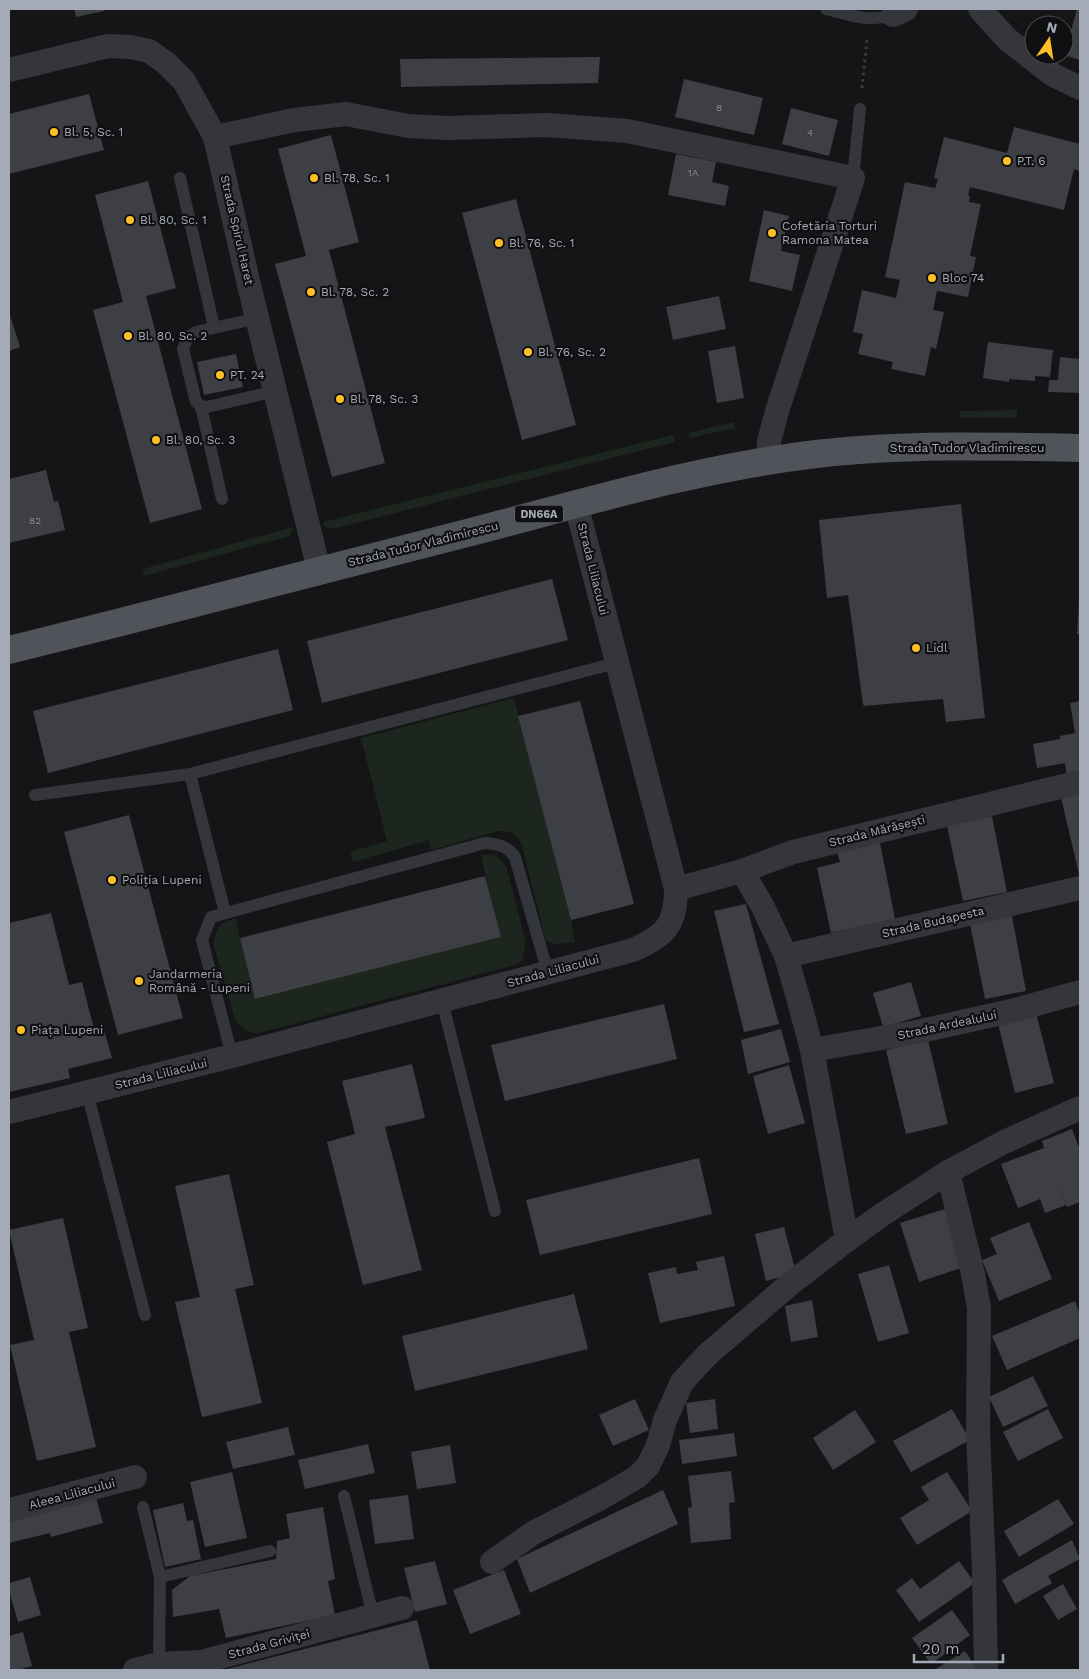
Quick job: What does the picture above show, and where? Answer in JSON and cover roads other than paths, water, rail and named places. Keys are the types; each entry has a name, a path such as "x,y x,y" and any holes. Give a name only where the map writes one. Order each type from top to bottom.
{"main road":[{"name":"Strada Tudor Vladimirescu","path":"9,650 693,475 824,453 938,446 1080,448"}],"street":[{"path":"980,9 1007,39 1053,75 1080,88"},
{"name":"Strada Spirul Haret","path":"9,70 108,46 131,47 150,51 184,81 215,137 320,570"},
{"path":"215,137 294,120 346,114 408,126 448,128 547,125 627,131 853,178 778,408 770,440 768,462"},
{"name":"Strada Liliacului","path":"9,1112 232,1056 633,950 650,942 669,925 676,898 576,504"},
{"name":"Strada Mărășești","path":"676,898 793,852 1080,782"},
{"path":"742,871 763,907 786,956 800,1001 812,1050 847,1240"},
{"name":"Strada Budapesta","path":"786,956 1080,888"},
{"name":"Strada Ardealului","path":"812,1050 925,1030 1011,1011 1080,992"},
{"path":"492,1562 533,1533 638,1477 648,1466 658,1445 665,1420 682,1382 708,1354 790,1284 847,1240 948,1172 1004,1142 1080,1108"},
{"path":"948,1172 973,1274 979,1308 978,1432 986,1670"},
{"name":"Aleea Liliacului","path":"9,1510 135,1477"},
{"name":"Strada Griviţei","path":"135,1670 201,1662 402,1608"}],"lane":[{"path":"826,9 869,20 879,19 898,11"},
{"path":"853,178 860,108"},
{"path":"180,178 214,327"},
{"path":"258,318 214,327 196,332 188,337 183,349 196,402 201,406 207,407 276,391"},
{"path":"201,406 222,499"},
{"path":"35,795 190,774 616,663"},
{"path":"190,774 225,914"},
{"path":"232,1056 202,940 210,917 485,843 497,844 508,848 515,857 548,973"},
{"path":"442,1001 495,1210"},
{"path":"87,1092 145,1315"},
{"path":"344,1496 372,1616"},
{"path":"143,1506 160,1576 158,1667"},
{"path":"160,1576 270,1551"}],"place":[{"name":"Bl. 5, Sc. 1","path":"54,132"},
{"name":"P.T. 6","path":"1007,161"},
{"name":"Bl. 78, Sc. 1","path":"314,178"},
{"name":"Bl. 80, Sc. 1","path":"130,220"},
{"name":"Cofetăria Torturi Ramona Matea","path":"772,233"},
{"name":"Bl. 76, Sc. 1","path":"499,243"},
{"name":"Bloc 74","path":"932,278"},
{"name":"Bl. 78, Sc. 2","path":"311,292"},
{"name":"Bl. 80, Sc. 2","path":"128,336"},
{"name":"Bl. 76, Sc. 2","path":"528,352"},
{"name":"PT. 24","path":"220,375"},
{"name":"Bl. 78, Sc. 3","path":"340,399"},
{"name":"Bl. 80, Sc. 3","path":"156,440"},
{"name":"Lidl","path":"916,648"},
{"name":"Poliția Lupeni","path":"112,880"},
{"name":"Jandarmeria Română - Lupeni","path":"139,981"},
{"name":"Piața Lupeni","path":"21,1030"}]}
